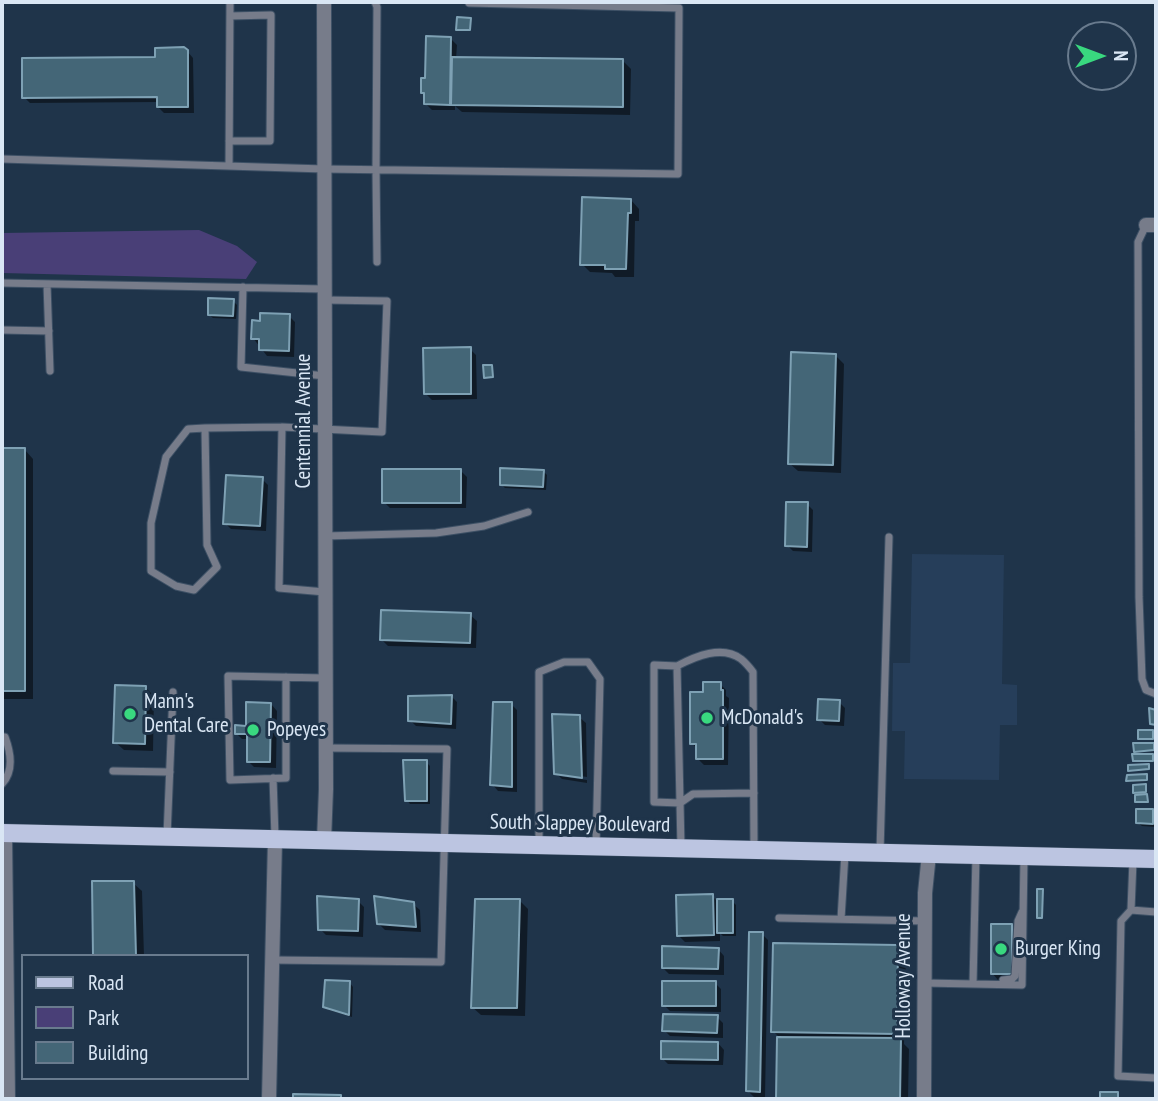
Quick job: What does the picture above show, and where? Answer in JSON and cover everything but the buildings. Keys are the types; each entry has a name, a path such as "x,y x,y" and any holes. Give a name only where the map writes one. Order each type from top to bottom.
{"main road":[{"name":"South Slappey Boulevard","path":"3,833 1156,859"}],"street":[{"name":"Centennial Avenue","path":"324,2 324,841"},
{"path":"3,833 8,1099"},
{"path":"269,1099 275,840"},
{"name":"Holloway Avenue","path":"924,1099 925,893 929,854"}],"lane":[{"path":"229,166 230,2"},
{"path":"375,2 377,262"},
{"path":"2,159 324,169 678,174 679,8 468,3"},
{"path":"229,141 270,141 271,15 230,16"},
{"path":"1151,225 1138,242 1139,597 1142,679 1146,690 1156,694"},
{"path":"2,283 243,288 387,301 382,432 282,427 205,428 188,429 166,457 150,523 150,571 176,586 194,590 217,567 206,545 205,428"},
{"path":"47,284 50,371"},
{"path":"243,288 241,367 325,376"},
{"path":"2,330 48,331"},
{"path":"282,427 279,588 325,592"},
{"path":"325,536 436,533 484,526 528,512"},
{"path":"880,853 889,537"},
{"path":"754,793 693,794 680,803 654,802 654,666 677,666 695,657 723,652 741,659 753,672 754,793 754,850"},
{"path":"539,845 539,672 564,662 588,662 600,679 596,847"},
{"path":"677,666 681,849"},
{"path":"286,677 286,778 230,779 228,676 286,677 326,678"},
{"path":"167,837 173,692"},
{"path":"2,737 5,737 10,749 10,771 2,784"},
{"path":"272,960 441,962 447,749 326,748"},
{"path":"113,771 170,772"},
{"path":"273,779 275,840"},
{"path":"841,919 845,852"},
{"path":"972,984 976,855"},
{"path":"925,983 1023,985 1024,856"},
{"path":"1133,859 1131,910 1121,921 1118,1076 1156,1078"},
{"path":"1131,910 1156,912"},
{"path":"779,918 925,921"}],"shaded area":[{"path":"912,554 1004,555 1002,684 1017,685 1017,725 1000,725 999,780 904,779 905,731 892,731 893,663 910,663"}],"green space":[{"path":"199,230 237,246 257,262 246,279 2,273 2,233"}],"place":[{"name":"Mann's Dental Care","path":"130,714"},
{"name":"McDonald's","path":"707,718"},
{"name":"Popeyes","path":"253,730"},
{"name":"Burger King","path":"1001,949"}]}
